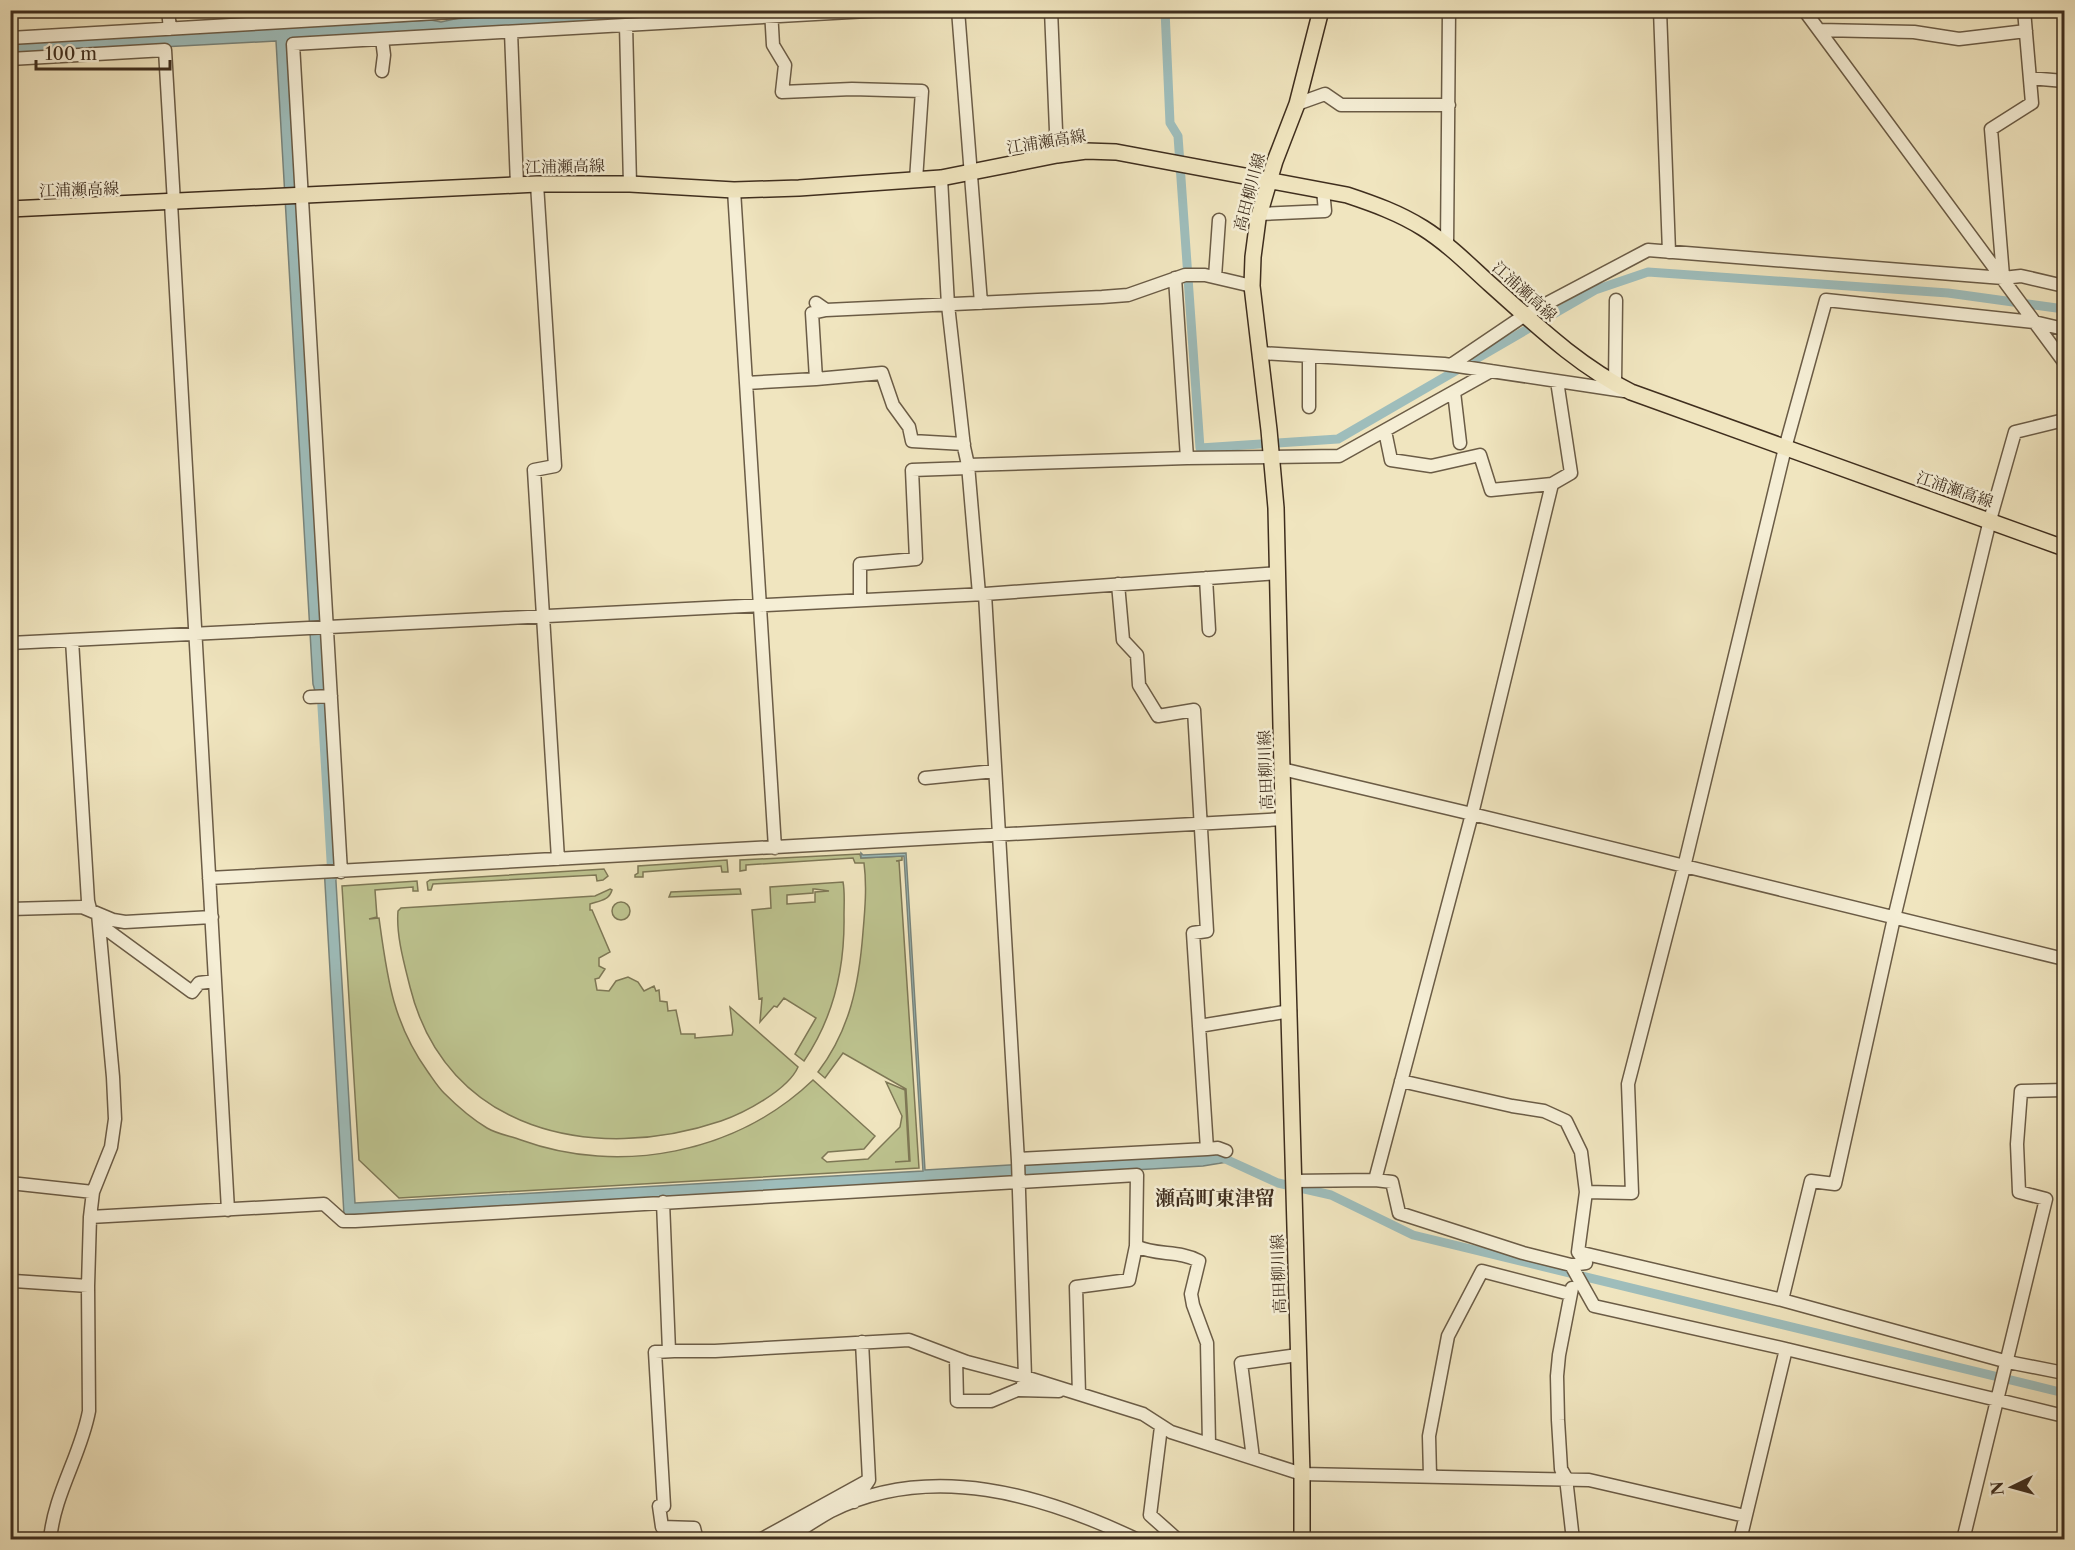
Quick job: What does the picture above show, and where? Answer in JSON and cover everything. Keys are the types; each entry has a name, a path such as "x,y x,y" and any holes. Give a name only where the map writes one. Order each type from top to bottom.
{"main road":[{"name":"高田柳川線","path":"1302,1539 1278,573 1269,430 1267,354 1252,286 1259,214 1297,104 1321,10"},
{"name":"江浦瀬高線","path":"10,209 537,184 630,184 734,190 799,188 941,178 1057,155 1116,152 1347,195 1397,213 1447,247 1551,338 1615,384 1631,392 2064,548"}],"street":[{"path":"168,10 170,29"},
{"path":"340,872 320,696 325,628 294,196 293,44 382,39 447,25 489,10"},
{"path":"10,38 380,14 511,32 626,26 771,14 886,10"},
{"path":"958,10 981,303"},
{"path":"1051,10 1057,155"},
{"path":"1447,247 1449,10"},
{"path":"1660,10 1669,252"},
{"path":"1804,10 2064,362"},
{"path":"2005,281 1991,129 2032,103 2024,10"},
{"path":"771,14 774,45 785,65 782,92 852,89 922,91 916,180"},
{"path":"626,26 630,184"},
{"path":"1819,30 1914,32 1959,39 2026,31"},
{"path":"511,32 517,185"},
{"path":"382,39 384,55 382,71"},
{"path":"10,58 165,50 228,1209"},
{"path":"2030,78 2064,81"},
{"path":"1297,104 1325,94 1341,105 1449,105"},
{"path":"941,178 948,305 982,594 995,771 1019,1182 1025,1377 1022,1388 1019,1390"},
{"path":"537,184 555,466 534,470 558,859"},
{"path":"734,190 775,848"},
{"path":"1259,214 1325,211 1323,190"},
{"path":"1210,276 1219,220"},
{"path":"1447,364 1648,250 2005,281 2021,276 2064,286"},
{"path":"816,379 812,313 821,306 948,305 1128,295 1173,278 1210,276 1252,286"},
{"path":"1173,278 1187,458"},
{"path":"1615,384 1616,300"},
{"path":"1586,1192 1632,1193 1628,1084 1684,867 1785,448 1826,300 2032,319 2064,329"},
{"path":"1267,354 1447,364 1631,392"},
{"path":"1309,356 1309,407"},
{"path":"860,600 860,564 916,559 912,470 1187,458 1340,456 1454,392 1487,370"},
{"path":"746,383 882,373 893,405 909,427 912,441 964,446"},
{"path":"1385,431 1391,460 1431,466 1480,455 1491,490 1552,484 1571,473 1557,381"},
{"path":"1454,392 1460,443"},
{"path":"1782,1300 1811,1181 1835,1184 1894,918 1990,520 2015,432 2064,420"},
{"path":"1375,1180 1472,813 1552,484"},
{"path":"10,643 982,594 1278,573"},
{"path":"1206,578 1209,630"},
{"path":"1118,584 1123,640 1137,655 1139,685 1158,716 1194,710 1208,931 1193,933 1207,1149"},
{"path":"50,1539 56,1506 86,1428 89,1410 90,1217 93,1192 111,1147 115,1119 114,1077 95,916 88,901 72,640"},
{"path":"1282,769 1472,813 2064,959"},
{"path":"925,778 995,771"},
{"path":"209,878 1284,819"},
{"path":"10,909 72,907 95,916 125,922 212,917"},
{"path":"95,916 192,992 199,982 215,981"},
{"path":"1199,1026 1290,1011"},
{"path":"1293,1181 1375,1180 1392,1182 1398,1212 1573,1269 1586,1263 1578,1252 1586,1192 1581,1152 1566,1121 1544,1111 1401,1081"},
{"path":"1963,1539 2046,1199 2019,1192 2017,1144 2021,1091 2064,1090"},
{"path":"1018,1160 1218,1148 1226,1151"},
{"path":"90,1217 324,1204 343,1221 355,1221 1137,1175 1136,1246 1129,1280 1076,1287 1075,1393"},
{"path":"10,1183 93,1192"},
{"path":"663,1202 669,1351 674,1351"},
{"path":"1136,1246 1149,1251 1186,1254 1199,1261 1191,1294 1207,1342 1209,1444"},
{"path":"1578,1252 1782,1300 2008,1362 2064,1374"},
{"path":"1573,1269 1557,1376 1561,1469 1566,1478 1573,1539"},
{"path":"1573,1269 1594,1306 1786,1349 2064,1416"},
{"path":"1430,1476 1429,1436 1448,1336 1482,1271 1570,1294"},
{"path":"10,1279 88,1286"},
{"path":"697,1539 694,1528 662,1527 659,1506 664,1506 655,1352 715,1351 862,1342 909,1341 956,1358 1075,1393 1151,1420 1171,1432 1302,1474 1589,1480 1745,1516"},
{"path":"855,1502 869,1479 862,1342"},
{"path":"1740,1539 1786,1349"},
{"path":"1253,1458 1240,1363 1298,1354"},
{"path":"956,1358 957,1401 991,1401 1019,1390 1075,1393"},
{"path":"1151,1420 1150,1515 1178,1539"},
{"path":"760,1539 869,1479"},
{"path":"784,1539 832,1511 855,1502 894,1492 927,1487 968,1487 1001,1491 1074,1512 1138,1539"}],"green space":[{"path":"860,854 861,858 902,856 902,860 896,861 899,861 919,1168 399,1198 359,1160 342,886 417,881 418,891 413,891 413,887 375,890 377,917 369,919 379,918 393,998 406,1035 416,1053 444,1093 464,1112 487,1128 559,1151 598,1156 637,1156 676,1151 713,1141 749,1125 783,1105 813,1080 875,1136 864,1149 828,1152 822,1158 827,1162 868,1159 900,1127 902,1116 886,1082 905,1090 909,1161 895,1162 910,1161 906,1089 843,1053 825,1078 818,1072 838,1040 845,1023 859,970 866,889 864,863 855,863 853,858 746,865 746,870 740,871 740,860"},
{"path":"727,860 728,872 722,872 721,866 643,872 643,877 635,877 638,873 638,866"},
{"path":"604,869 608,876 597,881 596,875 433,884 431,890 428,890 427,882 430,880"},
{"path":"843,882 844,935 840,973 823,1027 804,1061 795,1054 816,1018 784,998 760,1022 762,998 759,999 752,910 771,908 770,887","holes":["813,889 829,891 815,892 815,902 787,904 787,895 813,893"]},
{"path":"610,889 611,894 606,898 590,904 590,910 592,910 610,952 599,958 599,966 605,969 599,978 595,979 597,990 609,991 616,981 628,977 638,982 644,991 654,986 656,991 659,990 660,1001 667,1002 668,1011 676,1010 681,1034 695,1034 695,1038 732,1035 730,1007 798,1067 785,1084 764,1100 721,1121 673,1134 624,1139 576,1136 531,1124 491,1104 456,1075 428,1036 410,987 399,939 398,911 401,908 595,896"},
{"path":"740,889 741,894 669,897 671,892"},
{"path":"621,902 627,905 630,911 627,917 621,920 615,917 612,911 615,905"}],"water":[{"path":"580,11 799,11 441,29 288,40 325,700 315,691 313,684 276,41 11,55 11,43 431,20 441,22 459,18"},
{"path":"861,853 863,855 906,853 925,1170 1199,1154 1221,1154 1229,1158 1227,1162 1203,1166 344,1215 324,866 335,865 355,1203 923,1171 904,856 861,858"}],"waterway":[{"path":"1165,10 1170,123 1178,136 1200,448 1338,439 1595,290 1648,272 1948,293 2064,309"},
{"path":"321,690 332,877"},
{"path":"1218,1158 1221,1157 1278,1183 1331,1195 1413,1235 2064,1393"}],"district":[{"name":"瀬高町東津留","path":"1215,1198"}]}
